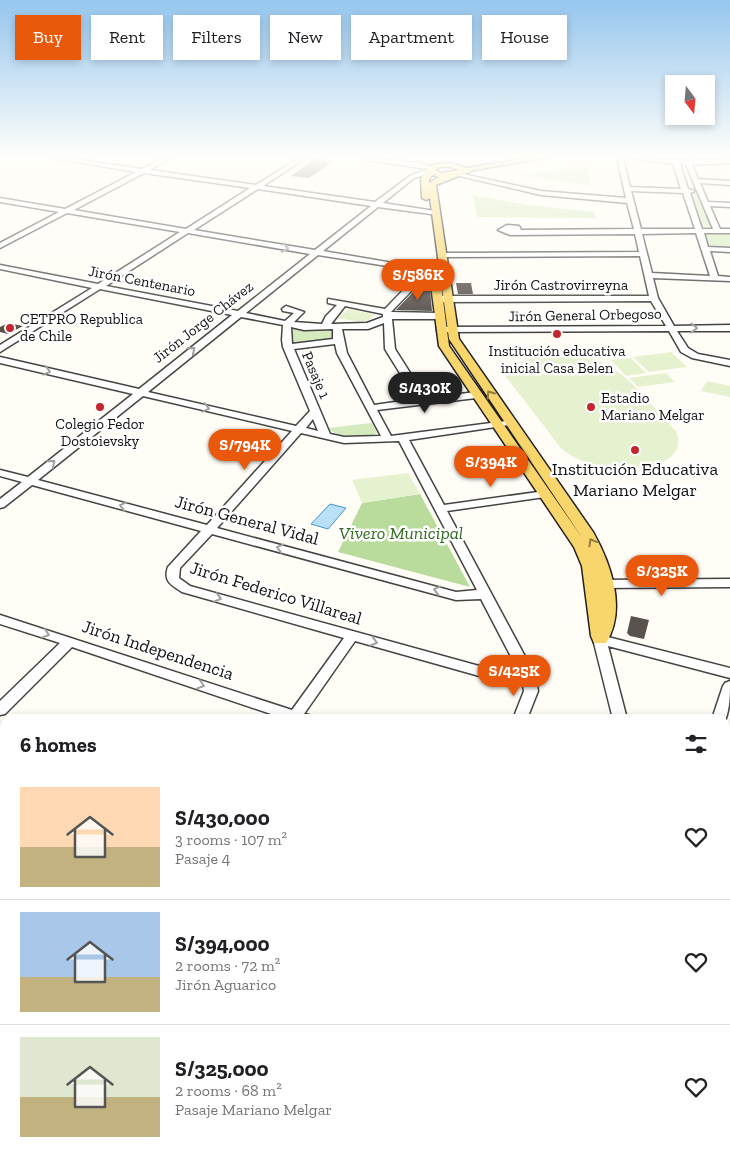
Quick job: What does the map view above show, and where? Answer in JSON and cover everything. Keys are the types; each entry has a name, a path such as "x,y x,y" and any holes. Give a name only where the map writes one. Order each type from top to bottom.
{"main road":[{"path":"431,213 442,255 443,299 447,330 444,346 476,395 503,423 591,540 598,553 600,584 597,631 600,638"},
{"path":"431,213 434,272 436,286 443,299 439,316 545,494 581,547 589,566 600,584"}],"street":[{"path":"0,246 63,212"},
{"path":"79,212 424,272 434,272"},
{"path":"0,349 216,212"},
{"name":"Jirón Jorge Chávez","path":"0,505 237,314 367,212"},
{"path":"424,212 431,213"},
{"path":"635,212 654,298 680,346 689,353 730,363"},
{"path":"692,212 715,278"},
{"path":"709,212 717,230"},
{"path":"519,230 730,231"},
{"path":"706,249 730,250"},
{"path":"442,255 643,254"},
{"name":"Jirón Centenario","path":"0,267 287,324 325,327 368,326 387,318"},
{"path":"423,402 390,349 387,318 424,272"},
{"name":"Jirón Castrovirreyna","path":"649,275 730,279"},
{"path":"413,285 436,286"},
{"name":"Jirón Castrovirreyna","path":"443,299 654,298"},
{"path":"331,301 344,303 387,318 439,316"},
{"path":"325,327 329,318 344,303"},
{"path":"286,309 300,312 287,324"},
{"name":"Pasaje 1","path":"287,324 288,347 325,436"},
{"path":"337,327 338,341 342,353 387,438"},
{"name":"Jirón General Orbegoso","path":"447,330 730,328"},
{"path":"288,347 338,341"},
{"path":"0,360 325,436 353,440 402,437 503,423"},
{"path":"372,408 476,395"},
{"name":"Jirón Federico Villareal","path":"315,411 300,430 174,567 172,573 173,580 178,585 490,674 528,675"},
{"path":"402,437 528,675 531,691 522,714"},
{"name":"Jirón General Vidal","path":"0,473 456,596 477,596 483,592"},
{"path":"440,509 545,494"},
{"path":"600,584 730,583"},
{"name":"Jirón Independencia","path":"0,619 286,714"},
{"path":"301,714 352,636"},
{"path":"619,714 600,638 730,673"},
{"path":"0,710 69,642"},
{"path":"721,714 730,686"}],"green space":[{"path":"477,212 594,212 596,218 478,217"},
{"path":"695,212 706,212 712,226 701,226"},
{"path":"702,231 730,232 730,249 708,248"},
{"path":"349,309 375,315 365,323 338,318"},
{"path":"291,327 309,330 334,329 334,340 291,344"},
{"path":"671,352 687,367 649,372 633,357"},
{"name":"Estadio Mariano Melgar","path":"553,353 575,354 593,359 609,366 623,376 676,431 678,444 676,451 666,460 655,465 614,468 585,462 563,450 499,368 513,365 538,355"},
{"path":"631,358 646,373 626,376 611,360"},
{"path":"666,373 675,382 638,387 629,378"},
{"path":"707,381 730,386 730,397 701,391"},
{"path":"372,423 377,433 372,436 359,438 338,434 328,428"},
{"path":"408,473 420,494 362,503 352,480"},
{"name":"Vivero Municipal","path":"420,494 470,587 338,552 362,503"}],"water":[{"path":"330,504 346,508 328,529 311,524"}],"building":[{"path":"456,283 471,283 473,294 458,294"},
{"path":"416,289 430,289 432,311 396,310"},
{"name":"CETPRO Republica de Chile","path":"8,323 23,326 8,334 0,332 0,327"},
{"path":"631,616 649,620 644,639 630,636 627,633"}],"place":[{"name":"CETPRO Republica de Chile","path":"10,328"},
{"name":"Institución educativa inicial Casa Belen","path":"557,334"},
{"name":"Colegio Fedor Dostoievsky","path":"100,407"},
{"name":"Estadio Mariano Melgar","path":"591,407"},
{"name":"Institución Educativa Mariano Melgar","path":"635,450"}]}
